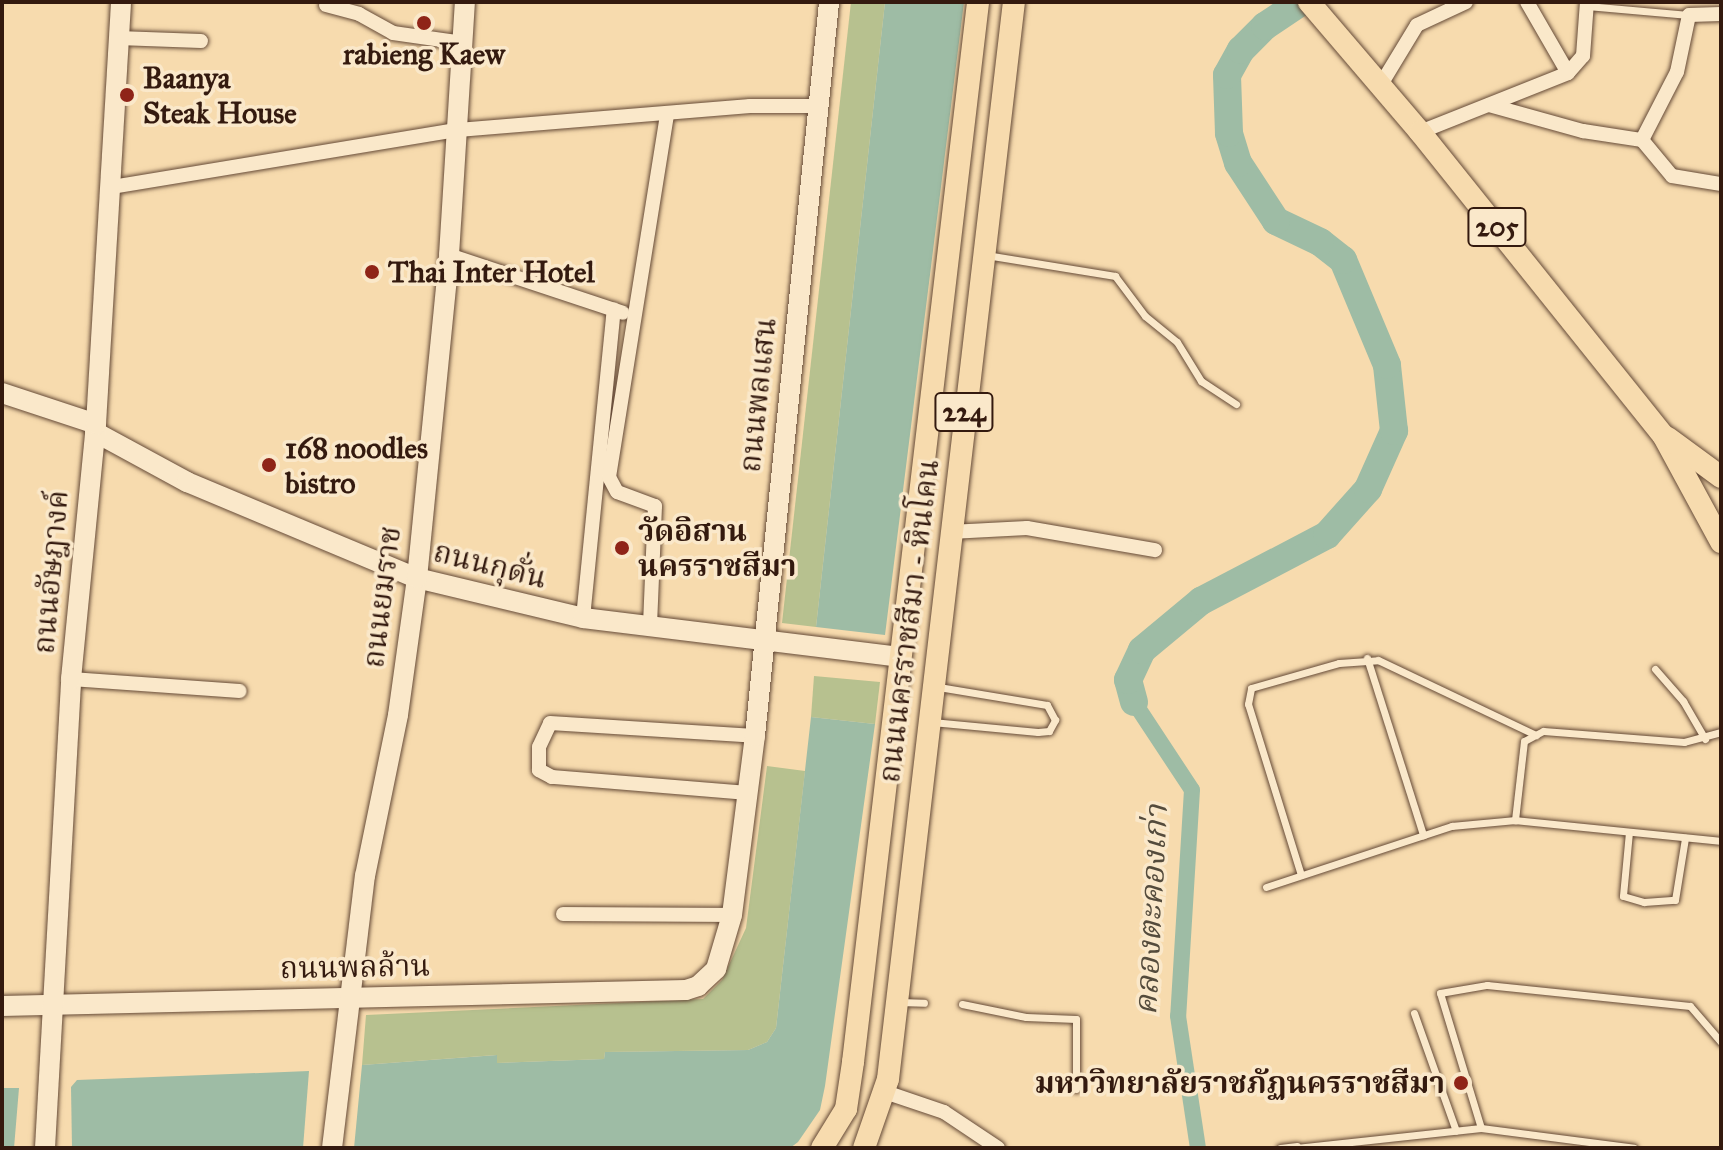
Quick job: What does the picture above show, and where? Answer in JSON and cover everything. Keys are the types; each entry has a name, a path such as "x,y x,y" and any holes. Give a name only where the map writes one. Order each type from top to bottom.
{"main road":[{"name":"ถนนนครราชสีมา - หินโคน","path":"822,1148 846,1109 884,813 978,2"},
{"name":"ถนนนครราชสีมา - หินโคน","path":"864,1148 885,1092 897,1001 1014,2"},
{"name":"205","path":"1309,2 1420,132 1663,435 1721,542"},
{"name":"205","path":"1663,435 1721,477"},
{"path":"900,657 935,661"}],"street":[{"name":"ถนนอัษฎางค์","path":"45,1148 71,679 95,428 121,2"},
{"name":"ถนนยมราช","path":"332,1148 347,997 417,578 449,255 465,2"},
{"name":"ถนนพลแสน","path":"707,980 722,957 732,915 748,793 829,2"},
{"path":"1380,86 1417,25 1466,2"},
{"path":"1527,2 1568,73"},
{"path":"1420,132 1568,73 1583,56 1586,4"},
{"path":"326,5 359,14 393,33 463,43"},
{"path":"1642,140 1677,72 1693,10 1721,14"},
{"path":"118,38 201,41"},
{"path":"1489,105 1583,131 1642,140 1672,176 1721,184"},
{"path":"112,187 458,130 750,106 817,106"},
{"path":"650,625 655,506 617,492 609,480 632,315 667,114"},
{"path":"449,255 632,315"},
{"path":"583,618 614,310"},
{"name":"ถนนกุดั่น","path":"2,393 95,428 187,482 417,578 583,618 900,657"},
{"path":"950,532 1027,528 1155,550"},
{"path":"71,679 240,691"},
{"path":"748,793 552,777 539,770 539,747 550,723 755,736"},
{"path":"563,914 732,915"},
{"name":"ถนนพลล้าน","path":"2,1006 686,990 707,980"},
{"path":"885,1092 958,1118 998,1148"}],"lane":[{"path":"1586,4 1693,10"},
{"path":"983,254 1115,276 1145,316 1177,342 1201,381 1236,404"},
{"path":"1301,875 1247,693 1278,678 1367,658 1536,735"},
{"path":"1367,658 1423,835"},
{"path":"1655,669 1683,701 1705,739"},
{"path":"928,722 1038,732 1049,731 1055,720 1047,705 932,686"},
{"path":"1515,820 1524,741 1543,731 1705,739 1721,732"},
{"path":"1266,887 1423,835 1515,820 1721,841"},
{"path":"1629,832 1623,896 1644,902 1675,900 1685,838"},
{"path":"1481,1128 1440,993 1487,985 1690,1006 1721,1042"},
{"path":"897,1001 924,1003"},
{"path":"962,1004 1026,1017 1078,1020 1076,1089"},
{"path":"1414,1013 1456,1131"},
{"path":"1280,1148 1481,1128 1634,1148"}],"shaded area":[{"path":"851,2 885,2 816,627 782,623"},
{"path":"885,2 964,2 885,635 816,627"},
{"path":"814,676 880,682 875,724 811,717"},
{"path":"811,717 875,724 825,1086 820,1110 798,1142 790,1148 354,1148 362,1065 497,1055 497,1063 604,1059 605,1052 748,1050 767,1042 776,1028"},
{"path":"767,766 805,771 776,1028 767,1042 748,1050 605,1052 604,1059 497,1063 496,1055 362,1065 366,1015 703,999 722,980 746,928"},
{"path":"309,1071 303,1148 72,1148 71,1087 77,1080"},
{"path":"2,1088 19,1088 14,1148 2,1148"}],"waterway":[{"name":"คลองตะคองเก่า","path":"1134,702 1128,680 1142,650 1201,601 1327,535 1368,489 1394,431 1387,365 1343,260 1320,242 1276,221 1238,163 1229,133 1227,75 1241,50 1265,26 1301,2"},
{"name":"คลองตะคองเก่า","path":"1134,702 1192,790 1178,1016 1198,1148"}],"place":[{"name":"rabieng Kaew","path":"424,23"},
{"name":"Baanya Steak House","path":"127,95"},
{"name":"Thai Inter Hotel","path":"372,272"},
{"name":"168 noodles bistro","path":"269,465"},
{"name":"วัดอิสาน นครราชสีมา","path":"622,548"},
{"name":"มหาวิทยาลัยราชภัฏนครราชสีมา","path":"1461,1083"}]}
